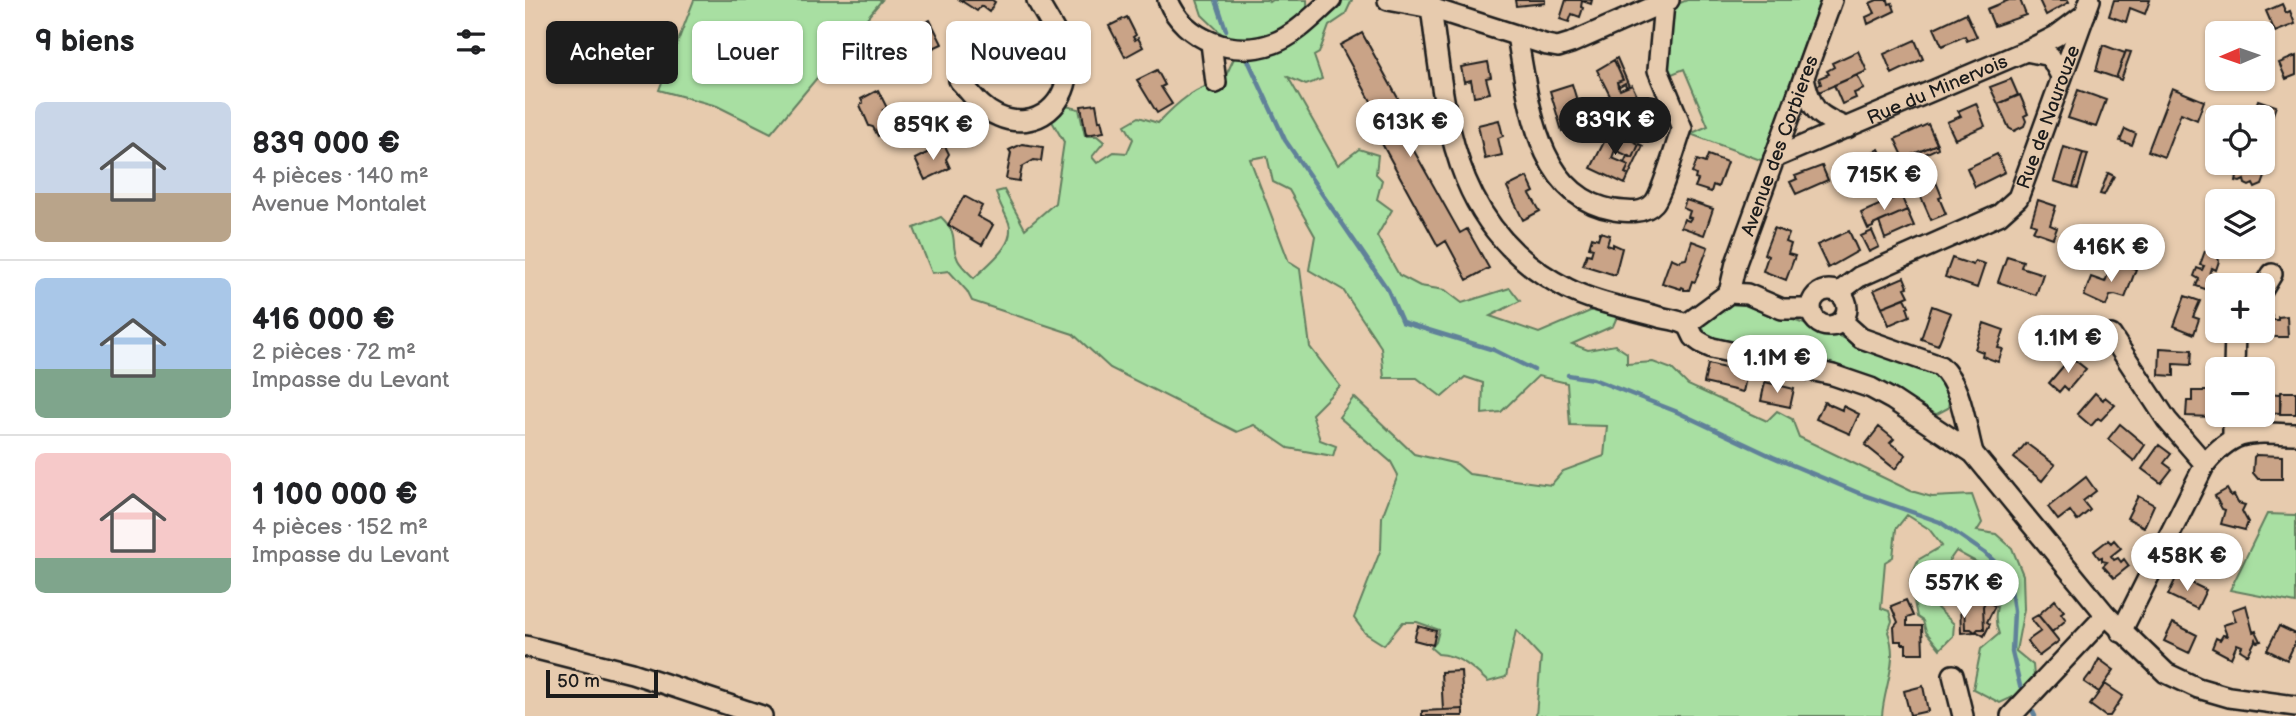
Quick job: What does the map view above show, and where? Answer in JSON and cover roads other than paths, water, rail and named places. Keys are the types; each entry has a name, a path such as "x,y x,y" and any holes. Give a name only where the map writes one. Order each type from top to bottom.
{"street":[{"path":"1037,0 1048,21"},
{"path":"1168,0 1177,18 1188,30 1211,43 1246,48 1274,43 1292,34 1331,0"},
{"path":"1388,0 1430,4 1517,36 1557,47 1667,1"},
{"name":"Avenue des Corbieres","path":"1729,293 1736,263 1832,0"},
{"path":"1517,36 1538,139 1561,178 1593,205 1631,212 1644,210 1655,202 1682,128 1658,70 1667,1"},
{"path":"1430,4 1443,96 1459,167 1476,203 1504,241 1529,264 1569,290 1687,324 1700,342 1712,348 1833,375 1871,388 1924,419 1973,453 2106,615 2166,673 2229,697 2296,706"},
{"name":"Rue du Minervois","path":"1774,158 2026,51 2056,36 2088,7"},
{"name":"Rue de Naurouze","path":"1839,292 1859,277 1999,215 2018,198 2088,7"},
{"path":"1211,43 1216,83"},
{"name":"Rue du Minervois","path":"2026,51 2050,57 2061,75"},
{"name":"Rue du Minervois","path":"1804,78 1810,102 1824,119 1847,128"},
{"path":"963,84 981,105 996,115 1010,120 1027,121 1041,116 1053,107 1063,95 1066,84"},
{"path":"1830,289 1839,292 1847,303 1846,316 1835,326 1819,323 1813,317 1811,309 1813,299 1820,292 1830,289"},
{"path":"1687,324 1729,293 1747,294 1782,309 1811,309"},
{"path":"1842,321 1861,338 1940,366 1949,374 1955,386 1973,453"},
{"path":"2111,335 2167,420 2205,464"},
{"path":"2233,427 2233,438"},
{"path":"2121,632 2205,464 2223,444 2233,438 2253,433 2296,434"},
{"path":"2011,716 2106,615"},
{"path":"525,646 642,676 762,716"},
{"path":"1953,675 1963,716"}],"waterway":[{"path":"1216,0 1226,30"},
{"path":"1247,58 1285,140 1388,290 1402,322 1494,350 1534,370"},
{"path":"1568,375 1593,379 1675,411 1861,494 1940,522 1985,553 2009,575 2014,611 2012,652 2020,686"},
{"path":"2033,712 2035,716"}]}
